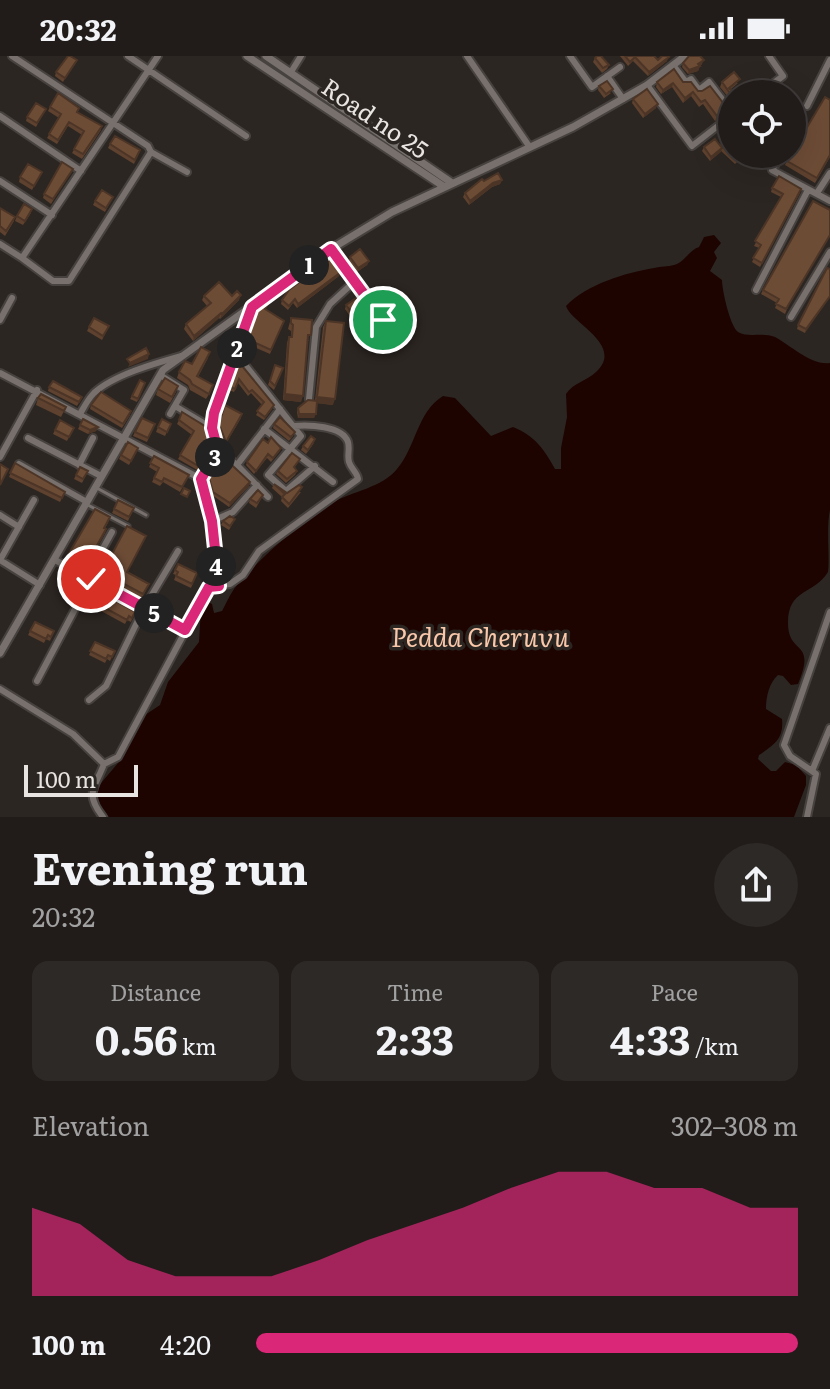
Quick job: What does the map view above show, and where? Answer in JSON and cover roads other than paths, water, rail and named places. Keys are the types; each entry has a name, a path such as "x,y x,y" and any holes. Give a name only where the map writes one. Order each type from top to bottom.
{"street":[{"path":"12,56 148,146 151,152 187,172"},
{"path":"128,56 246,136"},
{"path":"22,258 158,56"},
{"name":"Road no 25","path":"247,56 343,113 447,184"},
{"name":"Road no 25","path":"266,56 343,113"},
{"path":"291,72 301,56"},
{"path":"467,56 529,146"},
{"path":"570,56 592,87 620,67"},
{"path":"0,653 160,375 331,249 392,212 447,184 573,127 647,85 685,56"},
{"path":"770,56 783,76 778,80"},
{"path":"807,106 827,74 830,60"},
{"path":"673,65 686,82 691,79 699,90 709,82 718,95"},
{"path":"607,76 623,99"},
{"path":"647,85 692,146 718,125"},
{"path":"0,116 81,171"},
{"path":"0,244 53,281 69,281 151,152"},
{"path":"773,168 830,201"},
{"path":"817,193 830,173"},
{"path":"0,181 52,215"},
{"path":"756,290 808,190"},
{"path":"331,249 383,320"},
{"path":"791,317 830,252"},
{"path":"309,399 316,327 330,304 355,281"},
{"path":"0,320 12,298"},
{"path":"252,307 212,428 218,450 268,497"},
{"path":"80,414 93,394 106,384 182,356"},
{"path":"234,358 246,366 301,436 268,475 286,491 315,466"},
{"path":"0,373 201,479"},
{"path":"160,375 184,390 170,414"},
{"path":"0,457 37,390"},
{"path":"175,406 212,428"},
{"path":"237,465 280,409"},
{"path":"103,817 92,803 92,789 104,764 118,757 209,587 230,584 243,575 259,551 358,479 349,461 348,441 343,435 311,425 294,426"},
{"path":"264,429 333,482"},
{"path":"28,438 101,476"},
{"path":"79,465 93,438"},
{"path":"218,450 201,479 212,521 219,586"},
{"path":"19,464 86,503"},
{"path":"212,521 233,512 257,485"},
{"path":"34,500 0,560 40,585"},
{"path":"0,515 19,527"},
{"path":"37,681 112,532"},
{"path":"89,700 106,686 144,608 178,551"},
{"path":"55,560 185,630"},
{"path":"807,817 816,774 790,756 784,745 830,612"},
{"path":"0,689 73,734 104,764"},
{"path":"812,771 830,728"}],"lane":[{"path":"95,487 146,515"},
{"path":"86,503 128,526"}],"water":[{"name":"Pedda Cheruvu","path":"714,235 721,243 714,252 717,258 710,271 722,280 729,316 738,332 775,337 809,358 830,363 828,572 797,598 789,612 789,633 803,654 803,670 798,684 791,685 778,675 770,686 766,709 782,719 781,732 777,741 758,759 771,771 776,771 785,762 796,765 806,776 806,785 794,817 109,817 101,808 96,789 124,756 142,717 160,705 168,682 199,642 201,608 206,601 212,604 214,613 222,611 243,579 294,531 332,503 375,485 397,469 409,451 422,420 443,396 455,398 491,436 513,427 527,435 543,449 555,469 561,469 561,448 567,417 566,394 596,372 603,362 604,353 594,335 566,306 585,291 607,281 672,266 699,247 704,237"}]}
